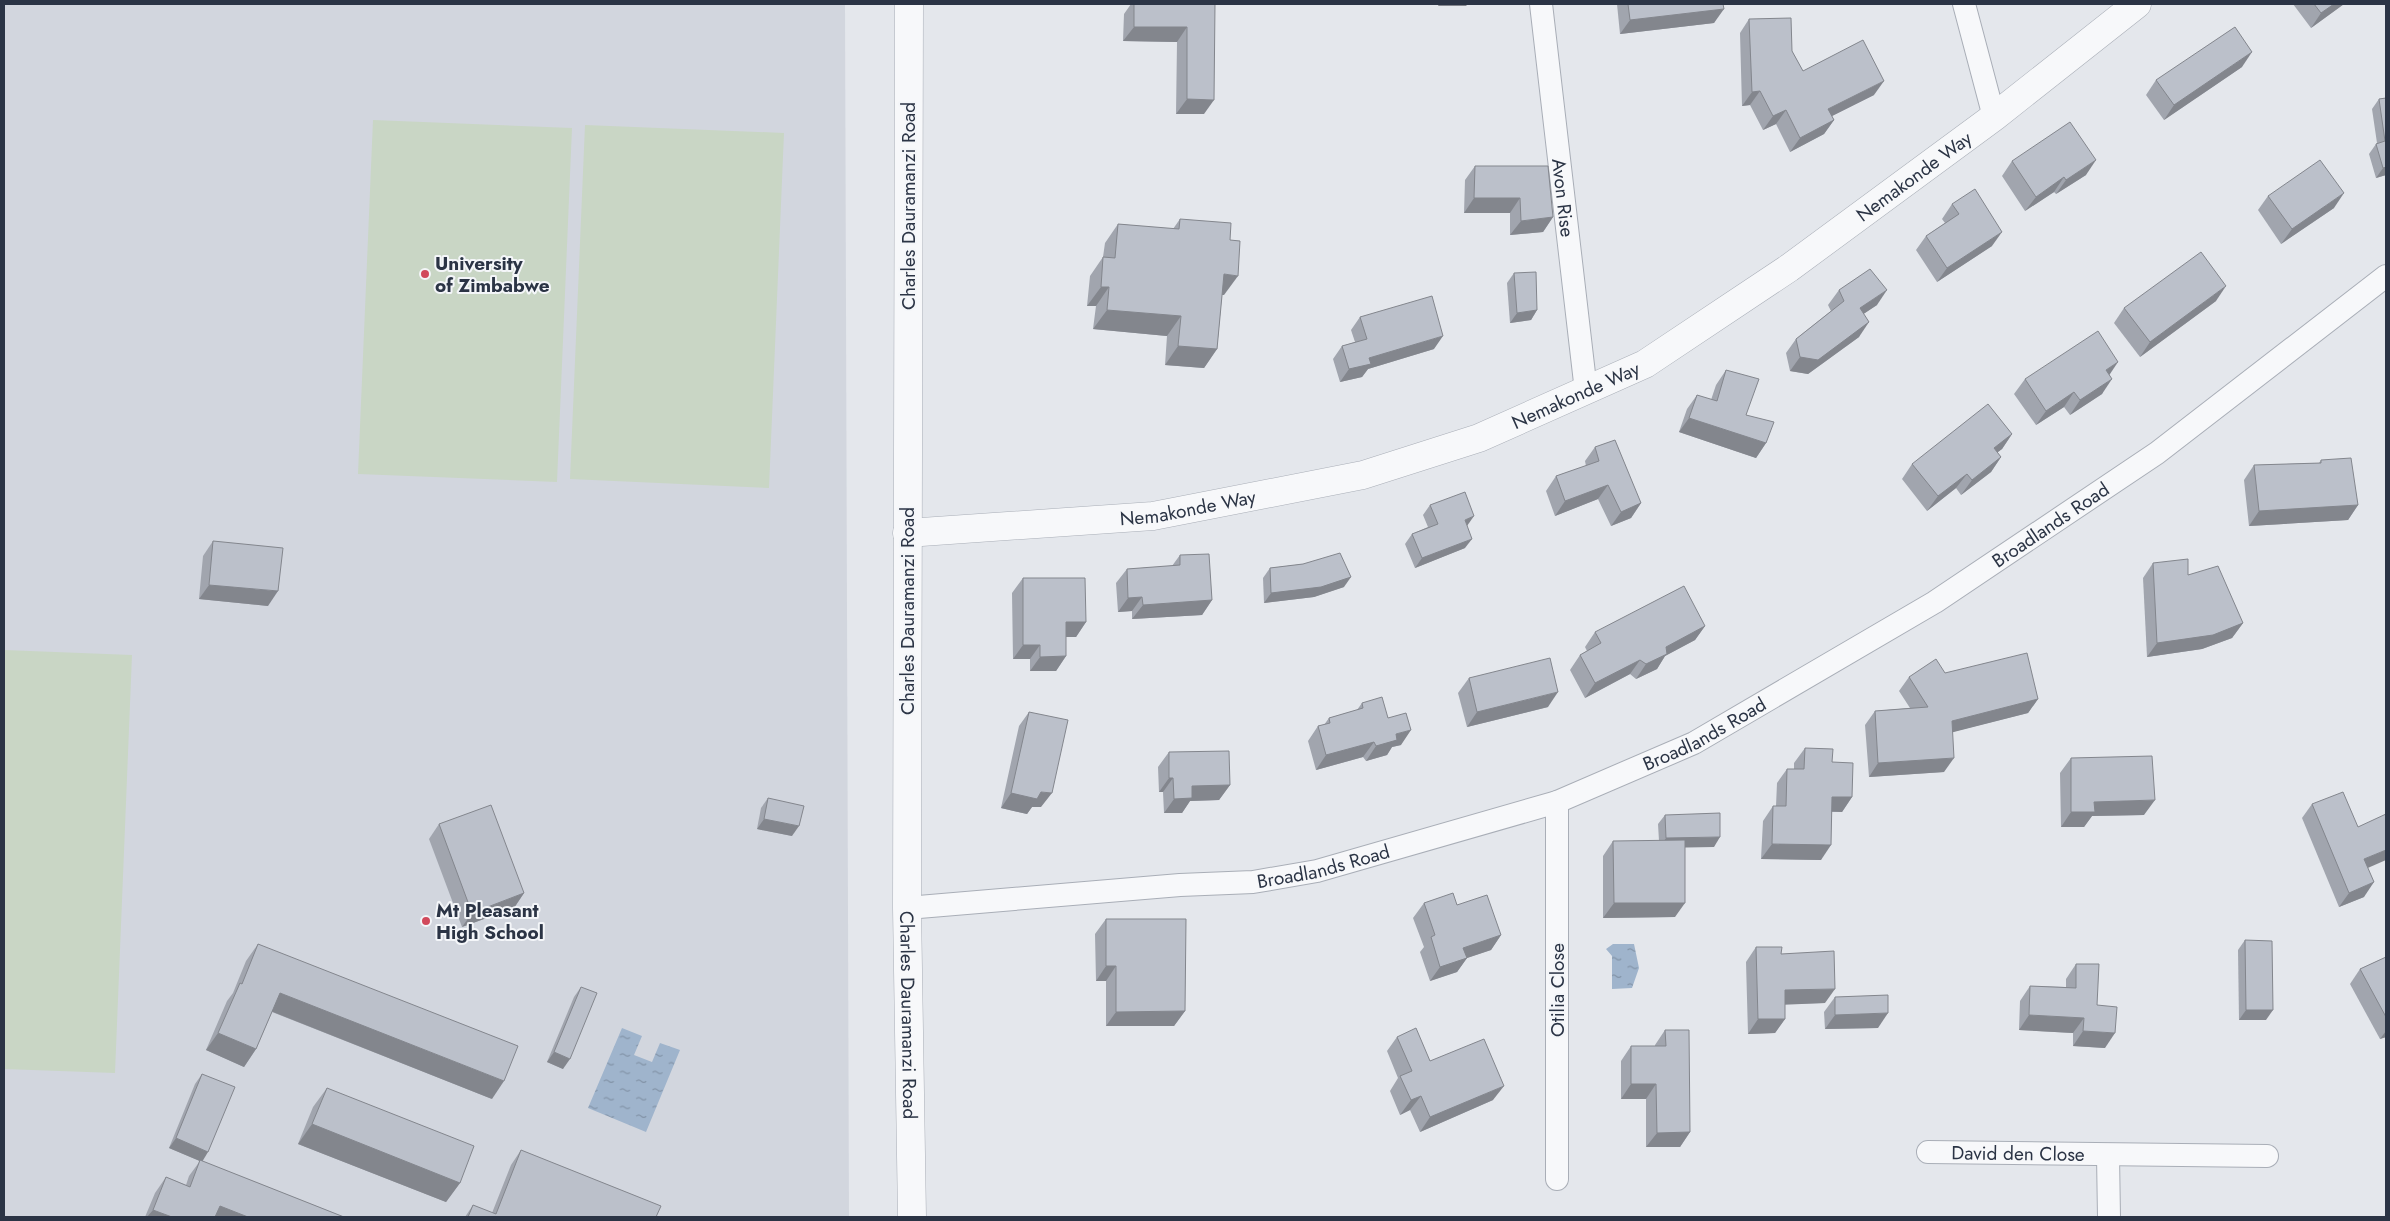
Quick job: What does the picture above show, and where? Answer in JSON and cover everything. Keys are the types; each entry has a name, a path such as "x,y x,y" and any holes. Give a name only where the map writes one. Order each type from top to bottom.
{"street":[{"name":"Charles Dauramanzi Road","path":"909,4 907,908 912,1217"},
{"name":"Avon Rise","path":"1540,4 1586,391"},
{"path":"1964,4 1994,117"},
{"name":"Nemakonde Way","path":"907,533 1153,516 1364,475 1479,438 1645,364 1788,268 1994,117 2137,4"},
{"name":"Broadlands Road","path":"907,908 1170,886 1253,882 1317,871 1557,802 1694,743 1935,602 2157,453 2386,276"},
{"name":"Otilia Close","path":"1556,1179 1557,802"},
{"name":"David den Close","path":"1928,1152 2108,1156 2267,1156"},
{"name":"David den Close","path":"2108,1156 2109,1217"}],"shaded area":[{"path":"4,4 845,4 849,1217 4,1217"}],"green space":[{"path":"373,120 572,128 557,482 358,474"},
{"path":"585,125 784,133 769,488 570,479"},
{"path":"4,650 132,655 115,1073 4,1069"}],"water":[{"path":"1613,944 1634,944 1639,968 1632,988 1612,989 1612,956 1606,949"},
{"path":"622,1028 642,1036 634,1055 652,1062 660,1043 680,1050 646,1132 588,1108"}],"building":[{"path":"1134,4 1215,4 1214,100 1187,99 1187,27 1134,27"},
{"path":"1628,4 1723,4 1724,9 1630,20"},
{"path":"2314,4 2334,4 2321,13"},
{"path":"1791,18 1792,51 1803,71 1863,40 1884,81 1828,109 1834,120 1800,138 1786,110 1773,116 1760,91 1752,92 1749,19"},
{"path":"2235,27 2252,52 2174,105 2156,80"},
{"path":"2386,98 2386,167 2383,168 2376,144 2385,141 2379,99"},
{"path":"2070,122 2096,160 2066,180 2064,177 2036,197 2012,161"},
{"path":"2320,160 2344,193 2292,229 2268,196"},
{"path":"1475,166 1548,166 1553,217 1521,221 1520,198 1474,198"},
{"path":"1975,189 2002,232 1947,268 1926,236 1959,214 1952,204"},
{"path":"1180,219 1231,223 1230,240 1240,241 1238,276 1224,274 1217,349 1178,346 1181,316 1107,310 1109,287 1101,287 1103,257 1115,258 1118,224 1179,229"},
{"path":"2201,252 2226,286 2150,342 2124,308"},
{"path":"1870,269 1887,290 1860,308 1869,322 1818,360 1800,357 1796,339 1844,301 1839,290"},
{"path":"1536,272 1537,310 1517,313 1514,273"},
{"path":"1432,296 1443,336 1369,358 1371,364 1349,369 1342,346 1367,339 1360,317"},
{"path":"2098,331 2118,362 2106,370 2112,379 2080,400 2074,392 2046,411 2025,379"},
{"path":"1726,370 1759,379 1746,415 1774,422 1766,443 1689,418 1697,395 1717,401"},
{"path":"1988,404 2012,434 1994,448 2001,457 1972,480 1967,474 1938,496 1912,464"},
{"path":"1615,440 1641,503 1621,512 1608,485 1565,501 1556,476 1599,461 1595,447"},
{"path":"2351,458 2358,505 2259,511 2254,465 2321,463 2321,460"},
{"path":"1465,492 1474,516 1465,520 1472,539 1422,558 1412,534 1438,524 1430,505"},
{"path":"213,541 283,548 278,591 209,585"},
{"path":"1340,553 1351,577 1321,587 1271,593 1270,568 1303,564"},
{"path":"1209,554 1212,600 1143,605 1142,597 1128,598 1127,569 1180,565 1180,555"},
{"path":"2188,559 2188,575 2218,566 2243,623 2213,635 2157,643 2153,563"},
{"path":"1023,578 1085,578 1086,622 1066,622 1066,656 1040,657 1040,645 1023,645"},
{"path":"1684,586 1705,626 1666,647 1667,654 1646,664 1640,660 1595,683 1580,655 1601,643 1595,632"},
{"path":"2027,653 2038,699 1952,721 1954,758 1878,763 1875,711 1928,707 1909,677 1936,659 1945,673"},
{"path":"1550,658 1558,692 1477,712 1469,678"},
{"path":"1382,697 1388,718 1406,713 1411,730 1396,734 1397,740 1376,746 1374,742 1326,755 1318,726 1330,723 1329,718 1363,708 1362,703"},
{"path":"1029,712 1068,720 1052,793 1041,792 1037,799 1011,793"},
{"path":"1805,748 1833,749 1832,762 1853,763 1852,797 1832,797 1831,845 1772,844 1773,806 1786,806 1787,769 1804,769"},
{"path":"1229,751 1230,785 1192,786 1192,798 1174,799 1173,778 1169,778 1169,752"},
{"path":"2152,756 2155,800 2094,802 2095,812 2071,812 2071,758"},
{"path":"2343,792 2358,827 2386,814 2386,850 2364,859 2374,882 2349,893 2312,804"},
{"path":"768,798 804,806 799,826 764,819"},
{"path":"491,805 524,893 472,913 439,824"},
{"path":"1720,813 1720,837 1666,838 1665,815"},
{"path":"1685,840 1685,903 1614,903 1613,841"},
{"path":"1453,893 1457,905 1487,895 1501,935 1463,948 1467,958 1440,967 1431,937 1435,935 1424,903"},
{"path":"1106,919 1186,919 1185,1011 1116,1012 1116,966 1106,966"},
{"path":"2245,940 2272,941 2273,1010 2246,1010"},
{"path":"258,944 518,1046 504,1081 280,993 256,1049 218,1033 240,983 242,984"},
{"path":"1756,947 1782,947 1781,954 1834,951 1835,989 1785,990 1785,1019 1758,1019"},
{"path":"2386,957 2386,1017 2360,969"},
{"path":"2076,964 2099,964 2097,1005 2117,1007 2115,1033 2083,1031 2084,1018 2029,1015 2030,986 2076,988"},
{"path":"581,987 597,993 570,1059 554,1052"},
{"path":"1888,995 1888,1013 1835,1015 1835,997"},
{"path":"1416,1028 1430,1061 1484,1039 1504,1086 1430,1117 1421,1096 1411,1100 1400,1076 1412,1071 1397,1037"},
{"path":"1665,1030 1689,1030 1690,1132 1657,1133 1656,1084 1631,1084 1631,1046 1666,1046"},
{"path":"202,1074 235,1087 208,1152 176,1138"},
{"path":"327,1088 474,1146 460,1183 312,1124"},
{"path":"521,1150 661,1206 656,1217 468,1217 473,1205 496,1214"},
{"path":"200,1160 344,1217 248,1217 220,1206 215,1217 172,1217 153,1210 166,1177 190,1187"}],"place":[{"name":"University of Zimbabwe","path":"425,274"},
{"name":"Mt Pleasant High School","path":"426,921"}]}
